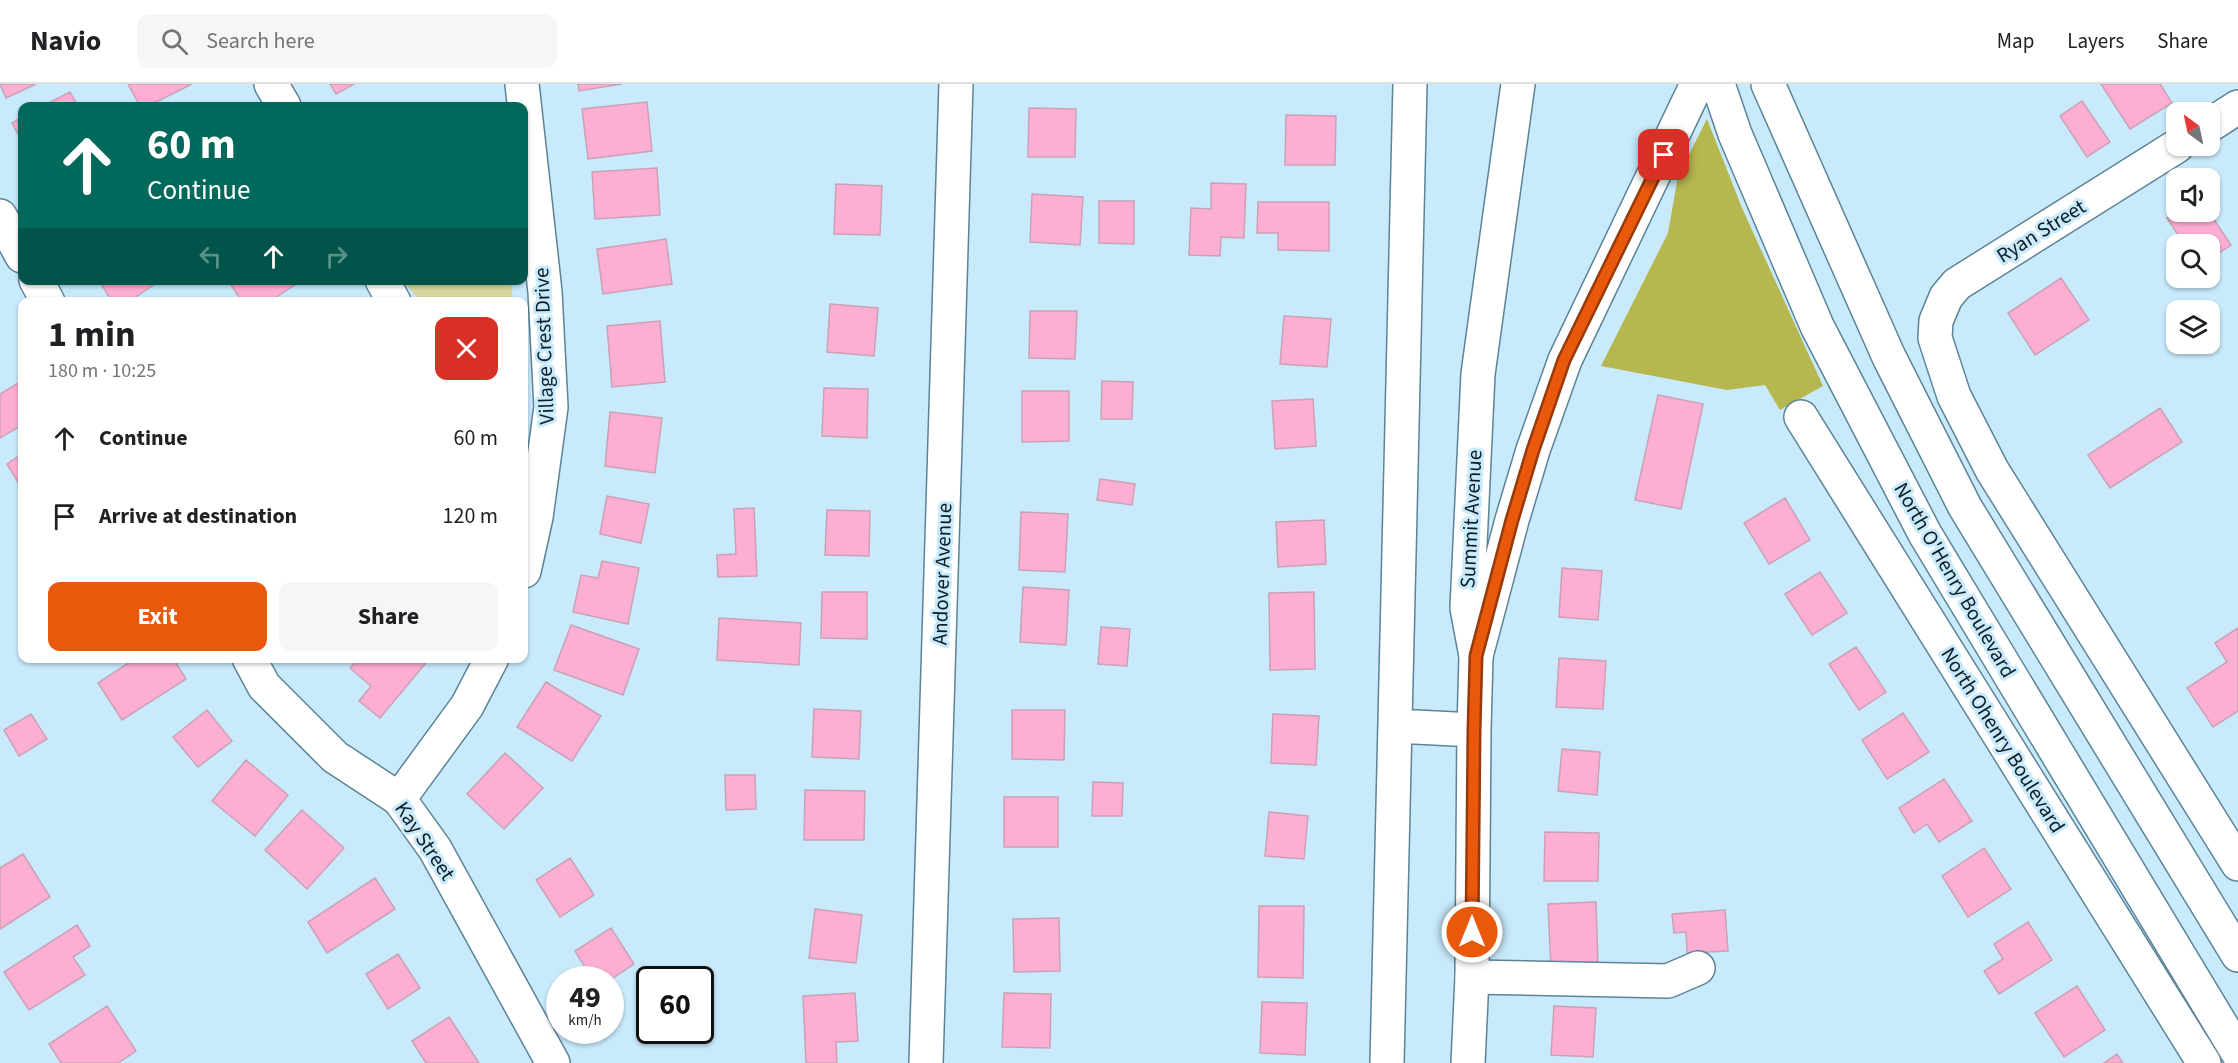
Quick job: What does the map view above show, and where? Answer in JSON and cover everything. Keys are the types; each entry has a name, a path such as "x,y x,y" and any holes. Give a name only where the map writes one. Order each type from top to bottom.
{"main road":[{"path":"271,84 282,102"},
{"name":"Village Crest Drive","path":"522,84 524,102"},
{"name":"Andover Avenue","path":"926,1063 956,84"},
{"path":"1387,1063 1410,84"},
{"name":"Summit Avenue","path":"1468,1063 1472,976 1476,656 1467,608 1478,374 1518,84"},
{"path":"1476,656 1512,520 1564,360 1697,84"},
{"name":"North O'Henry Boulevard","path":"1718,84 1736,134 1817,326 1925,534 2238,1053"},
{"path":"1768,84 1889,357 1965,507 2238,955"},
{"path":"2220,119 2238,107"},
{"name":"Village Crest Drive","path":"528,138 545,292 537,383 550,407 536,517 528,553"},
{"name":"Ryan Street","path":"2166,152 1957,284 1946,297 1936,321 1935,338 1954,396 1992,470 2238,864"},
{"path":"0,216 18,249"},
{"name":"North Ohenry Boulevard","path":"1802,417 2204,1063"},
{"name":"Kay Street","path":"252,663 264,686 335,757 399,799 435,849 554,1063"},
{"path":"399,799 467,705 489,663"},
{"path":"1396,726 1474,730"},
{"path":"1472,976 1668,981 1698,968"}],"green space":[{"path":"406,285 511,285 513,297 417,297"}],"shaded area":[{"path":"1707,119 1742,208 1823,386 1780,410 1765,385 1727,390 1601,366 1668,233 1678,176"}],"building":[{"path":"0,84 36,84 6,98"},
{"path":"128,84 192,84 156,102 138,102"},
{"path":"330,84 354,84 336,94"},
{"path":"578,84 622,84 579,91"},
{"path":"2101,84 2160,84 2171,102 2166,102 2166,107 2130,129"},
{"path":"70,92 76,102 51,102"},
{"path":"2082,101 2110,142 2087,157 2060,116"},
{"path":"647,102 652,151 588,159 582,109"},
{"path":"1029,108 1076,109 1075,157 1028,157"},
{"path":"1286,115 1336,116 1335,165 1285,165"},
{"path":"18,119 18,134 12,123"},
{"path":"657,168 660,215 595,219 592,172"},
{"path":"1211,183 1246,184 1244,238 1221,237 1220,256 1189,255 1191,208 1211,209"},
{"path":"836,184 882,186 880,235 834,234"},
{"path":"1032,194 1083,197 1080,245 1030,242"},
{"path":"1099,201 1134,201 1134,244 1099,243"},
{"path":"1258,202 1329,202 1329,251 1278,250 1278,233 1257,233"},
{"path":"2170,222 2216,222 2231,245 2220,252 2220,234 2177,234"},
{"path":"666,239 672,284 603,294 597,249"},
{"path":"2061,278 2089,320 2035,355 2008,313"},
{"path":"102,285 154,285 136,297 109,297"},
{"path":"231,285 294,285 276,297 239,297"},
{"path":"830,304 878,308 874,356 827,352"},
{"path":"1030,311 1077,311 1075,359 1029,358"},
{"path":"1284,316 1331,319 1327,367 1280,364"},
{"path":"660,321 665,382 612,387 607,326"},
{"path":"1102,381 1133,382 1132,419 1101,419"},
{"path":"18,383 18,427 0,438 0,394"},
{"path":"824,388 868,389 867,438 822,436"},
{"path":"1022,391 1069,391 1069,441 1022,442"},
{"path":"1658,395 1703,404 1681,509 1635,500"},
{"path":"1313,399 1316,446 1275,449 1272,401"},
{"path":"2160,408 2182,442 2110,488 2088,455"},
{"path":"610,412 662,418 655,473 605,466"},
{"path":"18,457 18,482 7,464"},
{"path":"1100,479 1135,484 1132,505 1097,500"},
{"path":"607,496 649,504 641,543 600,534"},
{"path":"1785,498 1810,540 1769,564 1744,523"},
{"path":"754,508 757,576 718,577 717,555 736,554 734,509"},
{"path":"827,510 870,511 869,556 825,555"},
{"path":"1021,512 1068,514 1065,572 1019,570"},
{"path":"1324,520 1326,564 1278,567 1276,522"},
{"path":"602,561 639,568 628,624 573,612 581,575 598,578"},
{"path":"1562,568 1602,571 1598,620 1559,617"},
{"path":"1820,572 1847,613 1812,635 1785,594"},
{"path":"1023,587 1069,590 1066,645 1020,642"},
{"path":"822,592 867,592 867,639 821,638"},
{"path":"1314,592 1315,669 1270,670 1269,593"},
{"path":"719,618 801,623 799,665 717,660"},
{"path":"571,625 639,649 623,695 554,670"},
{"path":"1101,627 1130,629 1127,666 1098,664"},
{"path":"2238,628 2238,711 2213,727 2187,688 2227,662 2215,643"},
{"path":"1856,647 1886,692 1859,710 1829,664"},
{"path":"1559,658 1606,661 1603,709 1556,707"},
{"path":"128,663 176,663 186,679 122,720 98,683"},
{"path":"354,663 426,663 380,718 359,701 371,686 350,668"},
{"path":"546,682 601,716 572,761 517,727"},
{"path":"814,709 861,711 859,759 812,757"},
{"path":"207,710 232,741 198,767 173,737"},
{"path":"1012,710 1065,710 1064,760 1012,759"},
{"path":"1903,713 1929,752 1887,779 1862,740"},
{"path":"31,714 47,739 19,756 4,730"},
{"path":"1273,714 1319,716 1316,765 1271,763"},
{"path":"1562,749 1600,752 1597,795 1558,791"},
{"path":"505,753 543,788 504,829 467,794"},
{"path":"246,760 288,795 255,836 212,801"},
{"path":"725,775 755,775 756,809 726,810"},
{"path":"1944,779 1972,821 1939,842 1927,824 1914,833 1899,808"},
{"path":"1093,782 1123,783 1122,816 1092,816"},
{"path":"805,790 865,791 864,840 804,840"},
{"path":"1004,797 1058,797 1058,847 1004,847"},
{"path":"302,810 344,848 307,889 265,850"},
{"path":"1269,812 1308,816 1304,859 1265,856"},
{"path":"1545,832 1599,833 1598,881 1544,881"},
{"path":"1984,848 2011,889 1968,917 1942,876"},
{"path":"23,854 50,897 0,929 0,868"},
{"path":"570,858 594,895 560,917 536,880"},
{"path":"375,878 395,909 327,953 308,922"},
{"path":"1596,902 1598,967 1551,969 1548,904"},
{"path":"1259,906 1304,906 1303,978 1258,977"},
{"path":"815,909 862,915 856,963 809,958"},
{"path":"1725,910 1728,951 1687,953 1686,932 1674,933 1672,914"},
{"path":"1059,918 1060,971 1014,972 1013,919"},
{"path":"2028,922 2052,960 1999,994 1984,971 2003,959 1994,944"},
{"path":"77,925 90,946 73,957 85,975 29,1010 4,972"},
{"path":"611,928 634,964 624,971 624,966 584,966 575,951"},
{"path":"398,954 420,988 388,1009 366,974"},
{"path":"2077,986 2105,1030 2064,1057 2035,1013"},
{"path":"855,993 858,1041 836,1042 837,1063 806,1063 803,996"},
{"path":"1004,993 1051,994 1050,1048 1002,1047"},
{"path":"1262,1002 1307,1003 1305,1055 1260,1053"},
{"path":"107,1006 136,1051 118,1063 61,1063 49,1044"},
{"path":"1554,1006 1596,1008 1593,1057 1551,1055"},
{"path":"449,1017 479,1063 426,1063 412,1041"},
{"path":"2117,1054 2123,1063 2104,1063"}],"route":[{"path":"1472,932 1476,656 1512,520 1564,360 1664,155"}]}
